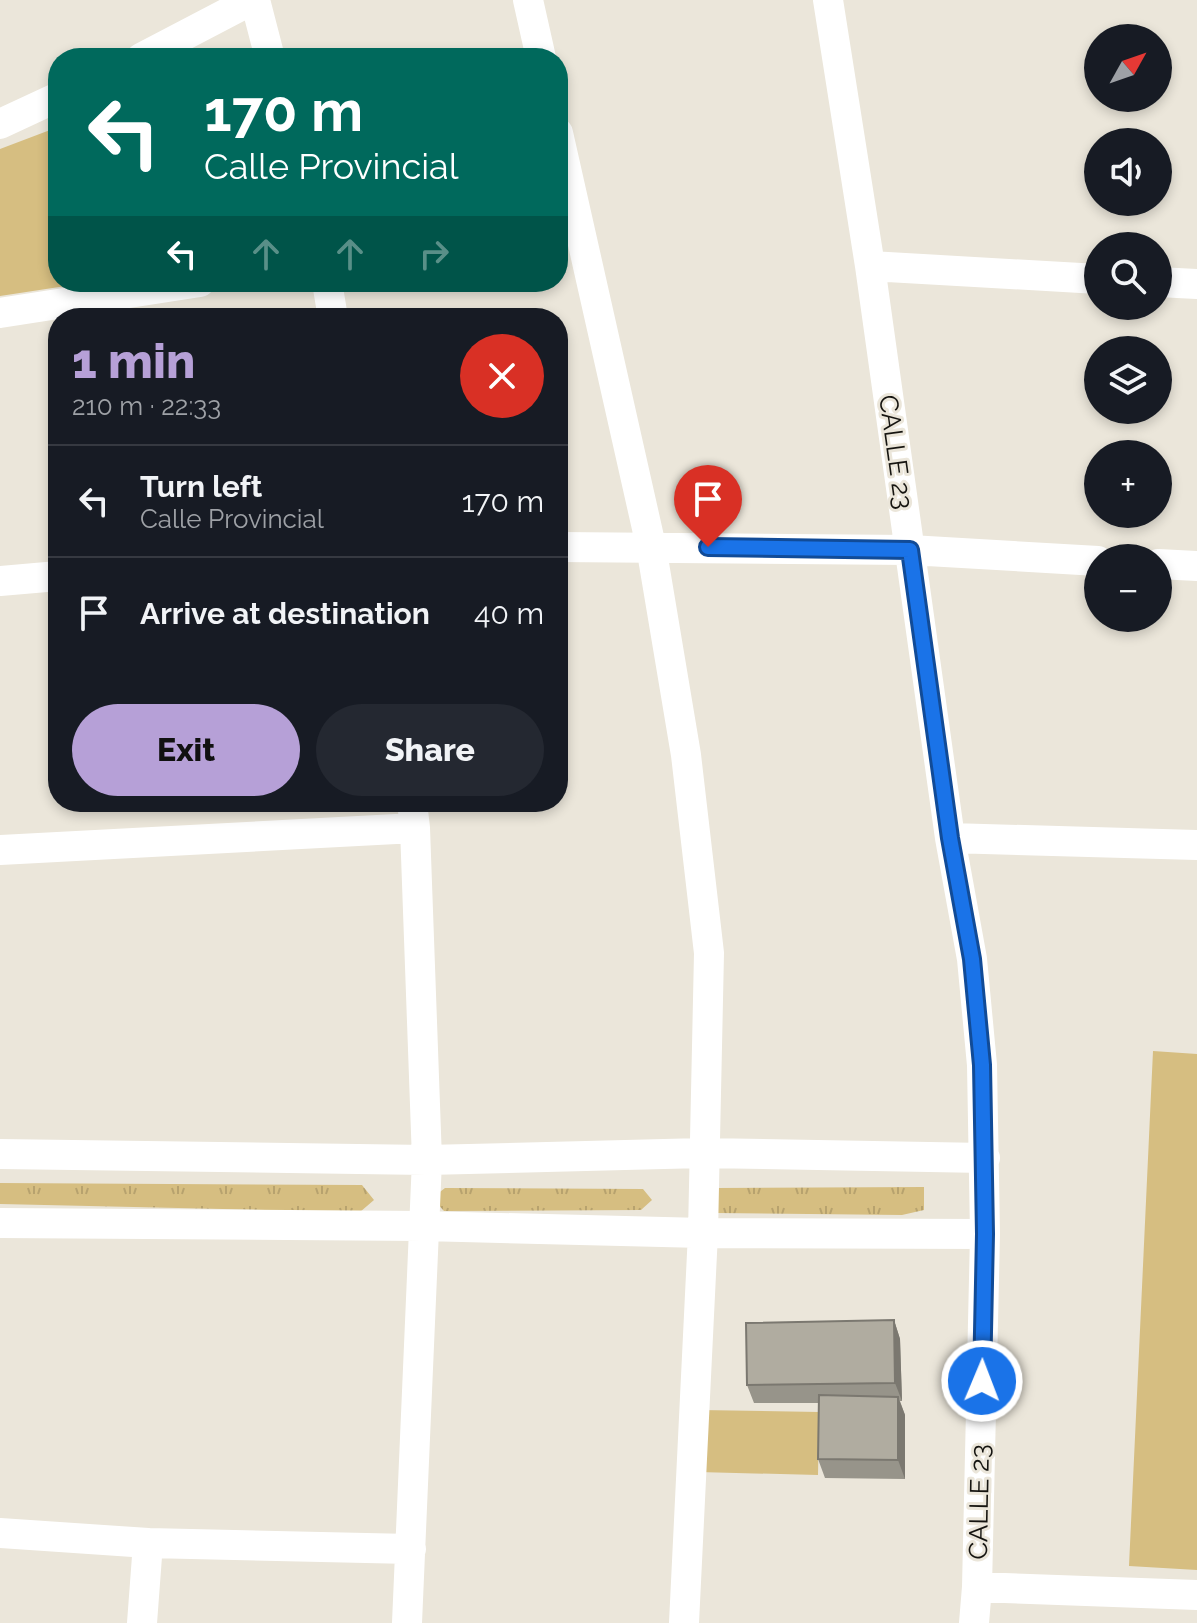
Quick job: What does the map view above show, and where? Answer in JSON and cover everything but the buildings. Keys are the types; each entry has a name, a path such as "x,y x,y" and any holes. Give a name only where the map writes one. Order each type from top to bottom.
{"street":[{"path":"160,48 254,0 267,48"},
{"path":"528,0 539,48"},
{"name":"CALLE 23","path":"828,0 870,266 950,838 972,959 982,1065 985,1234 974,1623"},
{"path":"0,124 48,102"},
{"path":"568,177 651,546 686,755 709,953 703,1233 684,1623"},
{"path":"870,266 1084,278"},
{"path":"1172,283 1197,284"},
{"path":"0,313 135,292"},
{"path":"568,547 910,550 1084,560"},
{"path":"1172,565 1197,566"},
{"path":"0,581 48,577"},
{"path":"0,850 414,815 427,1160 407,1623"},
{"path":"950,838 1197,845"},
{"path":"0,1154 427,1160 703,1153 985,1158"},
{"path":"0,1223 985,1234"},
{"path":"0,1533 148,1543 411,1549"},
{"path":"142,1623 148,1543"},
{"path":"977,1587 1197,1595"}],"green space":[{"path":"48,131 48,289 0,296 0,149"},
{"path":"1153,1051 1197,1054 1197,1570 1129,1566"},
{"path":"0,1183 362,1185 374,1200 360,1212 0,1204"},
{"path":"924,1187 924,1210 902,1215 716,1213 717,1188"},
{"path":"445,1188 643,1189 652,1200 641,1210 444,1211 432,1198"},
{"path":"699,1410 819,1412 818,1475 698,1472"}],"route":[{"path":"708,547 910,550 950,838 972,959 982,1065 985,1234 982,1381"}]}
